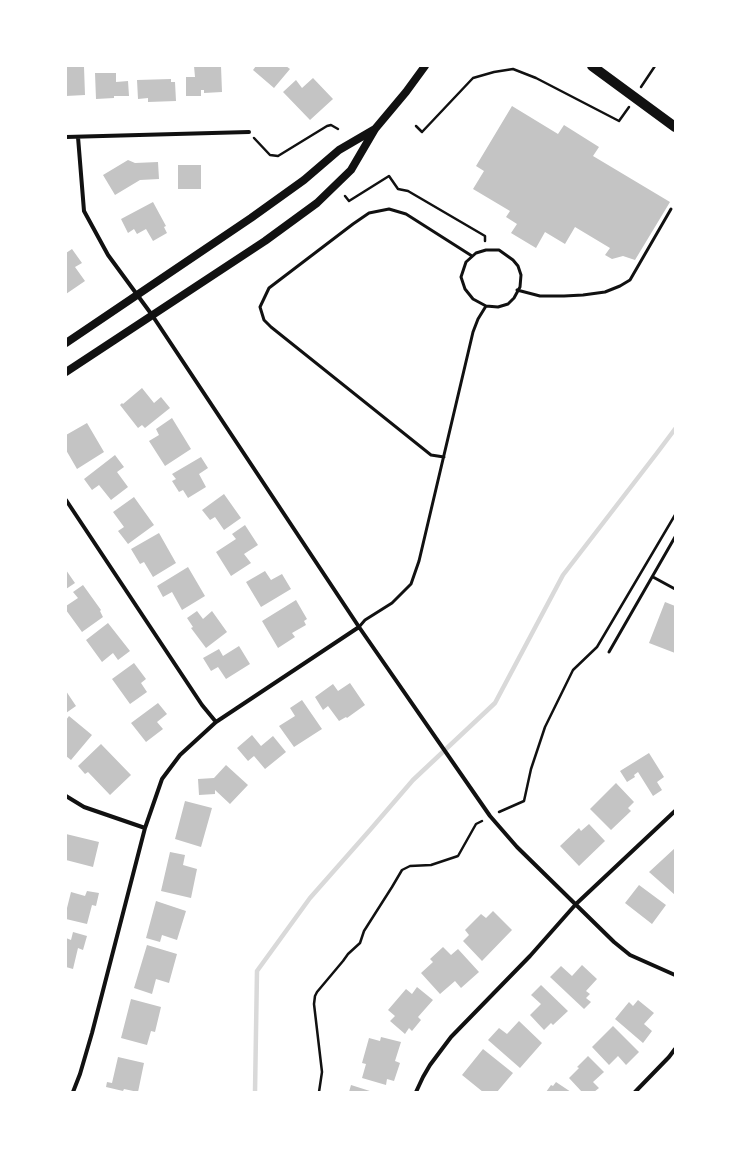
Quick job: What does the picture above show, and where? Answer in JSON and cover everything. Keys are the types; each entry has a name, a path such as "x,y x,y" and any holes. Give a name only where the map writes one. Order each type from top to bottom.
{"highway":[{"path":"592,66 675,127"}],"main road":[{"path":"66,372 265,241 317,203 351,170 375,129 426,66"},
{"path":"66,343 226,235 304,180 339,150 375,129"}],"street":[{"path":"66,137 249,132"},
{"path":"78,136 84,211 108,255 152,315 359,627 490,816 518,847 614,942 630,955 675,975"},
{"path":"66,500 202,705 216,722"},
{"path":"73,1092 92,1033 145,828 162,779 180,755 216,722 359,627"},
{"path":"66,796 84,808 145,828"},
{"path":"416,1092 430,1065 451,1037 530,956 576,904 675,811"},
{"path":"635,1092 675,1049"}],"lane":[{"path":"444,457 431,454 272,327 264,320 260,307 269,288 369,213 389,208 406,214 472,256"},
{"path":"517,290 540,296 564,296 605,292 620,286 630,280 671,209"},
{"path":"486,250 499,250 513,260 518,266 521,276 520,287 514,298 508,304 498,307 486,306 473,299 465,289 461,277 466,262 476,253 486,250"},
{"path":"359,627 365,620 392,603 411,584 419,561 473,332 478,319 486,306"},
{"path":"609,652 675,537"},
{"path":"652,577 675,589"}],"path":[{"path":"639,90 655,66"},
{"path":"416,126 422,132 473,78 494,72 513,69 536,78 619,121 631,103"},
{"path":"249,132 270,155 278,156 327,126 331,125 338,129"},
{"path":"345,196 349,201 389,176 398,189 408,191 485,236 486,250"},
{"path":"507,808 524,801 531,770 545,727 573,670 597,647 675,515"},
{"path":"319,1092 322,1072 314,1004 317,992 340,966 348,954 360,943 364,931 402,870 410,866 431,865 458,856 476,824"}],"building":[{"path":"194,66 221,66 222,92 204,93 204,90 201,90 201,96 186,96 186,77 195,77"},
{"path":"256,66 286,66 290,69 274,88 253,70"},
{"path":"66,67 84,67 85,95 66,96"},
{"path":"95,73 116,73 116,82 128,81 129,96 114,96 114,98 96,99"},
{"path":"313,78 333,99 310,120 283,92 296,80 302,88"},
{"path":"171,79 171,82 175,82 176,101 148,102 148,98 138,99 137,80"},
{"path":"512,106 558,134 564,125 599,147 593,156 670,202 635,260 623,256 612,259 605,255 610,248 575,227 565,244 545,232 536,248 511,233 517,224 506,217 510,211 473,189 484,171 476,166"},
{"path":"128,160 135,163 158,162 159,179 140,180 115,195 103,175"},
{"path":"178,165 201,165 201,189 178,189"},
{"path":"153,202 166,226 164,227 167,233 153,241 146,229 137,234 134,229 128,233 121,219"},
{"path":"72,249 82,263 75,267 85,281 66,294 66,253"},
{"path":"142,388 154,403 161,397 170,408 145,428 142,425 138,428 120,405"},
{"path":"172,418 191,449 165,466 149,441 159,435 156,429"},
{"path":"87,423 104,452 77,469 66,450 66,435"},
{"path":"115,455 124,467 117,472 128,487 111,500 99,485 92,490 84,479"},
{"path":"201,457 208,468 199,474 206,487 188,498 183,490 179,492 172,481 176,479 172,474"},
{"path":"224,494 241,518 224,530 215,517 210,520 202,510"},
{"path":"134,497 154,525 128,544 118,531 124,527 113,512"},
{"path":"245,525 258,545 244,554 251,563 231,576 216,552 236,539 232,534"},
{"path":"159,533 176,563 153,577 144,562 140,564 131,549"},
{"path":"188,567 205,596 182,610 172,592 163,597 157,586"},
{"path":"66,570 75,583 66,589"},
{"path":"265,571 271,580 282,574 291,589 261,607 246,582"},
{"path":"83,585 101,610 100,611 103,617 82,632 66,610 66,606 78,598 73,592"},
{"path":"296,600 307,619 304,621 306,625 292,633 295,637 278,648 262,621"},
{"path":"665,602 675,606 675,653 649,643"},
{"path":"197,611 203,619 212,611 227,632 206,648 191,628 193,627 187,618"},
{"path":"108,623 130,651 118,660 113,653 102,662 86,640"},
{"path":"239,646 250,664 226,679 218,667 211,671 203,658 219,649 223,656"},
{"path":"134,663 146,679 141,683 147,692 130,704 112,679"},
{"path":"350,683 365,705 347,718 346,717 339,721 328,706 323,710 315,697 333,684 338,691"},
{"path":"66,691 76,706 66,713"},
{"path":"302,700 322,729 294,747 279,726 295,716 290,708"},
{"path":"158,703 167,714 157,722 163,729 146,742 131,723"},
{"path":"69,716 92,735 71,760 66,756 66,720"},
{"path":"252,735 261,746 273,736 286,752 265,769 254,756 248,761 237,748"},
{"path":"101,744 131,775 110,795 88,772 85,774 78,766"},
{"path":"649,753 664,777 657,782 662,790 653,796 638,772 634,775 635,777 627,782 620,771"},
{"path":"226,765 248,785 230,804 215,790 215,794 199,795 198,779 214,778"},
{"path":"616,783 634,802 628,808 631,811 611,830 590,809"},
{"path":"185,801 212,808 201,847 175,839"},
{"path":"589,824 605,841 579,866 560,846 579,828 581,831"},
{"path":"66,834 99,842 93,867 66,860"},
{"path":"675,848 675,895 649,872"},
{"path":"170,852 185,855 183,865 197,869 191,898 161,891"},
{"path":"639,885 666,905 652,924 625,903"},
{"path":"87,891 99,893 96,906 92,905 87,924 66,919 66,912 71,892 85,896"},
{"path":"156,901 186,911 177,940 162,935 160,942 146,938"},
{"path":"493,911 512,930 482,961 463,941 469,935 465,930 481,914 486,918"},
{"path":"73,932 87,936 83,950 78,948 73,969 66,967 66,938 71,940"},
{"path":"147,945 177,954 169,983 156,979 152,994 134,988"},
{"path":"443,947 451,955 458,949 479,972 461,988 455,981 440,994 421,973 433,962 430,959"},
{"path":"582,965 597,979 586,991 590,994 586,998 591,1002 584,1009 550,977 561,966 572,976"},
{"path":"541,985 568,1011 553,1025 551,1023 544,1030 530,1015 541,1004 531,995"},
{"path":"417,987 433,1000 418,1017 421,1020 412,1031 409,1028 405,1034 390,1021 395,1016 388,1010 406,989 412,994"},
{"path":"131,999 161,1007 155,1032 151,1031 147,1045 121,1038"},
{"path":"638,1000 654,1013 644,1024 652,1031 643,1043 615,1019 629,1002 633,1006"},
{"path":"519,1021 542,1043 520,1068 488,1040 499,1028 507,1034"},
{"path":"613,1026 639,1052 626,1065 618,1056 609,1065 592,1047"},
{"path":"381,1037 401,1042 395,1061 400,1063 394,1081 387,1079 386,1085 362,1078 366,1064 362,1063 369,1038 380,1041"},
{"path":"483,1049 513,1073 497,1092 483,1092 462,1075"},
{"path":"588,1056 604,1072 593,1082 599,1088 594,1092 582,1092 569,1078"},
{"path":"118,1057 144,1063 138,1092 124,1089 123,1091 106,1087 107,1082 112,1083"},
{"path":"556,1082 571,1092 546,1092 551,1085 553,1086"},
{"path":"351,1085 373,1092 349,1092"}],"waterway":[{"path":"255,1092 257,971 310,898 413,780 495,703 563,575 675,429"}]}
